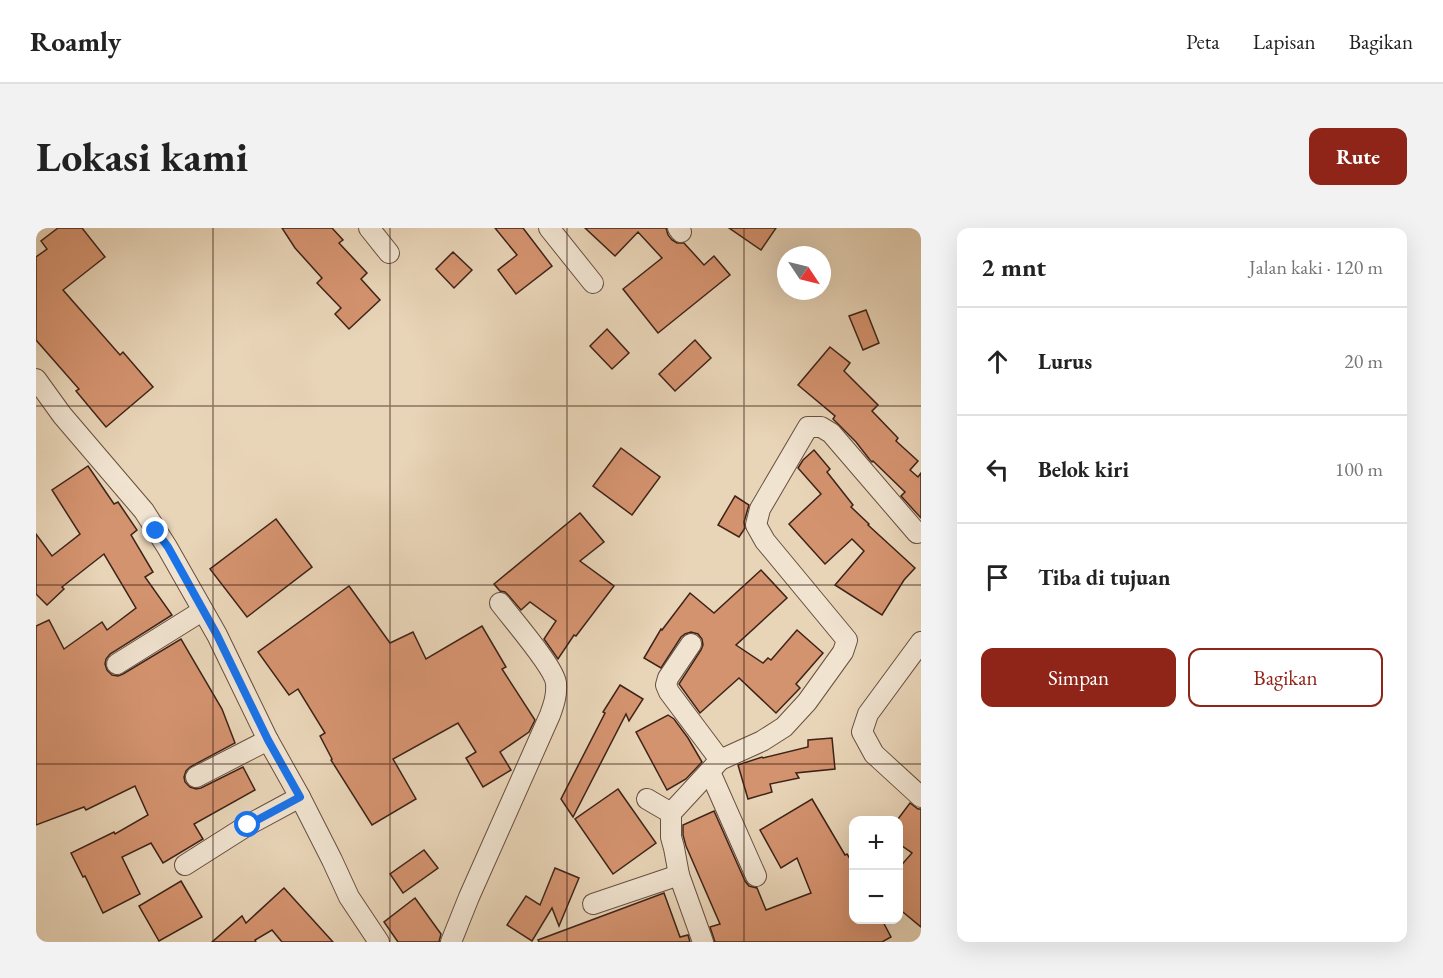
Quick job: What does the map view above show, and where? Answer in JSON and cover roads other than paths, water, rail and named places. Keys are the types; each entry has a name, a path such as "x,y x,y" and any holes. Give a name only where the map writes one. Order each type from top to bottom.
{"street":[{"path":"369,228 389,253"},
{"path":"549,228 593,283"},
{"path":"36,379 62,415 144,511 168,547 217,635 268,740 332,860 348,897 379,942"},
{"path":"704,942 679,875 671,837 671,813 715,766 784,727 807,702 843,652 847,640 765,541 756,525 760,509 808,427 821,427 831,433 917,533"},
{"path":"451,942 556,697 556,681 547,663 500,603"},
{"path":"117,663 202,611"},
{"path":"921,642 868,714 862,732 874,754 921,797"},
{"path":"691,644 668,678 666,685 715,766 756,876"},
{"path":"196,777 268,740"},
{"path":"185,865 248,825 300,797"},
{"path":"646,799 671,813"},
{"path":"593,904 679,875"}]}
